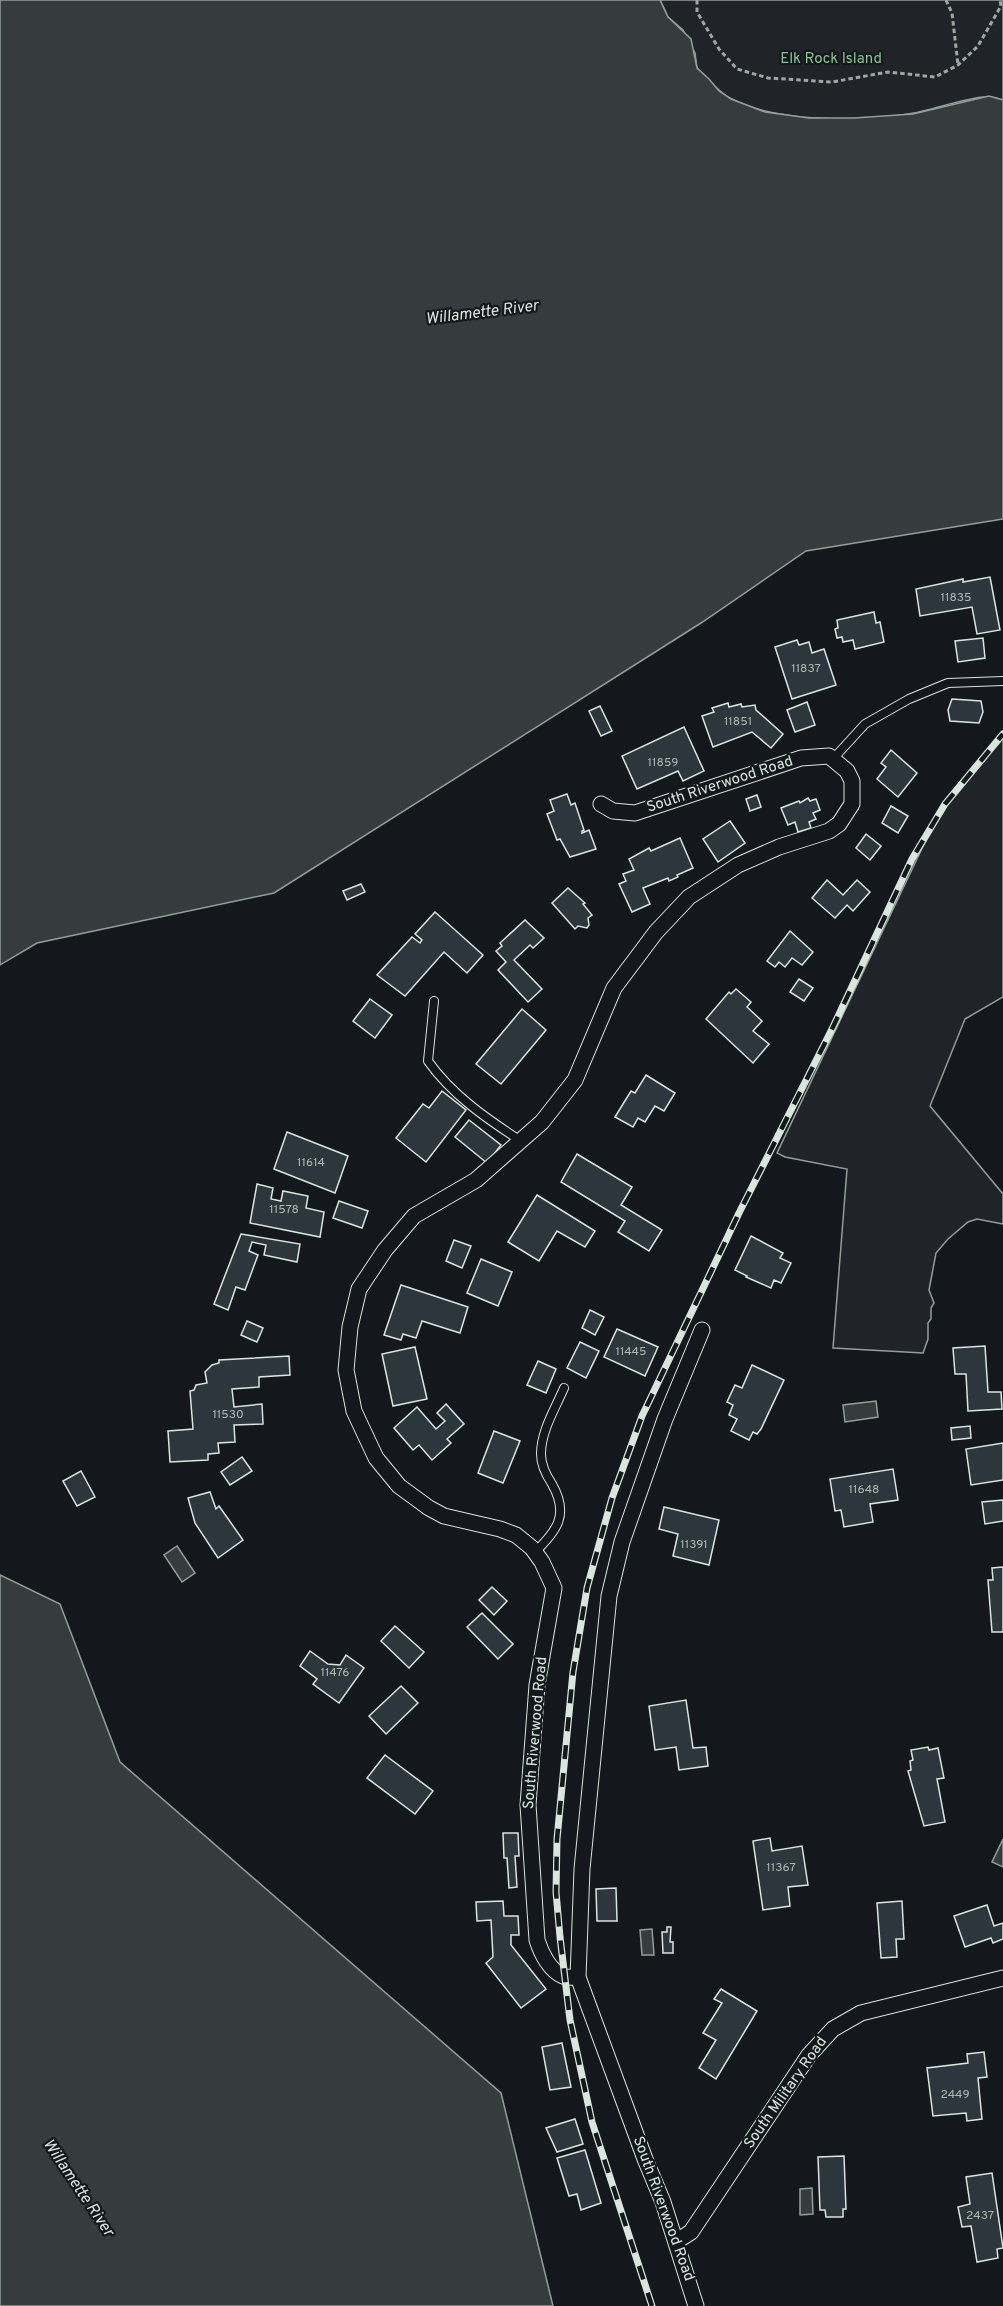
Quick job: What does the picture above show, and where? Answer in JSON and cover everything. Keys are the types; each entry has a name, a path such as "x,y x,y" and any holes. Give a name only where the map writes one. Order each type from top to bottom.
{"street":[{"name":"South Riverwood Road","path":"578,1977 565,1977 554,1970 539,1949 537,1940 528,1805 537,1684 554,1588 550,1576 535,1552 516,1535 444,1516 415,1500 399,1486 376,1458 354,1411 346,1370 350,1327 359,1289 385,1250 414,1216 476,1180 542,1122 575,1080 614,988 656,932 689,897 738,866 779,847 829,831 839,824 852,804 852,782 847,771 829,756 801,758 635,813 613,811 601,804"},
{"name":"South Riverwood Road","path":"696,2306 677,2241 578,1977 582,1869 609,1596 622,1542 665,1419 702,1330"},
{"name":"South Military Road","path":"677,2241 691,2232 809,2055 833,2029 861,2013 1003,1978"}],"lane":[{"path":"833,759 865,724 909,699 948,683 1003,681"},
{"path":"434,1001 428,1061 440,1078 484,1117 521,1141"},
{"path":"535,1552 553,1532 560,1514 560,1502 544,1468 541,1456 544,1435 564,1388"}],"path":[{"path":"697,0 697,12 719,49 737,69 768,78 832,82 888,72 935,77 958,65 978,46 1001,6 1000,0"},
{"path":"945,0 952,13 958,65"}],"green space":[{"name":"Elk Rock Island","path":"660,0 1003,0 1003,100 983,97 914,113 846,119 795,116 749,106 725,95 697,68 695,53 683,30 668,17"},
{"path":"1003,733 1003,997 965,1019 930,1106 1003,1194 1003,1224 977,1219 968,1222 936,1253 929,1290 934,1303 928,1323 928,1339 923,1353 833,1348 847,1169 785,1157 777,1153 926,840 960,784"}],"water":[{"name":"Willamette River","path":"0,0 660,0 668,17 691,39 697,68 719,91 731,99 765,112 809,118 854,118 913,114 989,96 1003,100 1003,519 806,551 701,623 274,893 37,943 0,965"},
{"path":"876,1401 878,1417 845,1422 843,1405"},
{"path":"177,1546 195,1573 182,1582 164,1555"},
{"name":"Willamette River","path":"0,1575 60,1604 120,1762 501,2093 553,2306 0,2306"},
{"path":"1003,1839 1003,1867 992,1862"},
{"path":"652,1929 654,1955 642,1955 640,1930"},
{"path":"812,2188 813,2214 800,2215 800,2189"}],"building":[{"path":"990,577 1000,630 977,634 972,607 920,616 916,589 963,579 963,582"},
{"path":"874,612 876,623 880,622 884,642 855,649 853,640 843,642 842,637 837,638 835,629 838,628 837,620"},
{"path":"983,638 985,658 958,662 955,641"},
{"path":"797,640 799,645 809,642 812,653 824,649 836,685 792,699 775,647"},
{"path":"952,699 981,701 983,712 979,723 950,721 948,710"},
{"path":"807,702 815,725 795,732 787,710"},
{"path":"728,703 729,707 741,704 742,707 755,705 756,710 783,734 771,748 752,732 713,747 702,716 714,712 712,708"},
{"path":"600,706 612,731 601,736 589,711"},
{"path":"684,727 704,771 683,781 678,771 637,789 622,756"},
{"path":"891,750 917,773 898,797 877,779 886,767 881,763"},
{"path":"567,794 571,805 575,803 584,830 582,833 589,830 596,849 570,857 560,839 557,840 547,814 554,811 550,800"},
{"path":"757,795 761,807 750,811 746,799"},
{"path":"808,798 810,801 816,799 820,810 813,813 816,819 809,822 811,828 798,832 795,822 788,825 781,808 799,801 800,803"},
{"path":"891,806 908,816 898,833 882,823"},
{"path":"730,821 745,843 718,862 703,839"},
{"path":"866,834 881,846 870,860 856,848"},
{"path":"680,838 693,868 669,881 668,878 643,888 650,904 632,912 619,884 626,881 623,874 634,870 629,859 649,848 651,851"},
{"path":"827,880 843,895 857,880 870,892 853,911 847,905 835,918 812,898"},
{"path":"361,884 365,892 347,900 343,891"},
{"path":"568,888 585,903 583,904 592,915 588,918 587,928 578,926 575,929 552,903"},
{"path":"435,912 483,955 467,973 444,952 405,996 377,975 412,937 420,943 422,940 415,934"},
{"path":"525,920 544,938 533,948 530,945 514,960 542,989 528,1002 498,970 506,962 496,951 502,946 500,943"},
{"path":"790,931 813,952 802,965 792,958 785,967 779,962 775,967 767,961"},
{"path":"799,979 813,988 804,1001 790,992"},
{"path":"736,989 751,1002 747,1007 762,1021 753,1031 769,1044 753,1063 706,1019 729,992 731,994"},
{"path":"370,999 392,1015 375,1038 353,1021"},
{"path":"522,1009 546,1030 501,1084 476,1064"},
{"path":"646,1075 675,1093 664,1111 655,1106 645,1122 638,1118 633,1127 615,1117 631,1091 635,1093"},
{"path":"442,1091 466,1110 426,1162 396,1138 423,1104 429,1108"},
{"path":"469,1120 501,1145 487,1163 455,1137"},
{"path":"287,1132 348,1156 335,1193 274,1169"},
{"path":"577,1154 632,1187 621,1205 662,1230 649,1251 618,1232 625,1221 561,1182"},
{"path":"257,1184 273,1188 271,1199 281,1201 283,1191 308,1196 306,1208 324,1212 320,1237 250,1223"},
{"path":"537,1195 595,1231 585,1247 557,1231 539,1261 508,1242"},
{"path":"339,1201 368,1211 362,1228 333,1218"},
{"path":"241,1234 300,1244 297,1262 264,1255 266,1245 252,1242 249,1251 258,1255 245,1290 236,1287 228,1310 214,1304"},
{"path":"751,1236 783,1253 780,1258 791,1263 781,1283 774,1280 771,1288 735,1270"},
{"path":"454,1240 471,1246 462,1268 446,1261"},
{"path":"481,1259 512,1272 498,1306 467,1293"},
{"path":"401,1285 468,1307 460,1333 422,1321 416,1338 403,1334 401,1340 384,1335"},
{"path":"590,1310 604,1317 595,1335 582,1328"},
{"path":"247,1321 263,1328 257,1342 241,1335"},
{"path":"617,1329 658,1347 645,1376 604,1357"},
{"path":"580,1342 599,1351 586,1378 567,1368"},
{"path":"985,1346 988,1392 1001,1392 1002,1409 968,1411 966,1374 955,1374 953,1348"},
{"path":"415,1347 427,1399 393,1406 382,1354"},
{"path":"289,1356 290,1375 259,1377 259,1387 232,1389 234,1407 262,1404 263,1424 234,1425 235,1442 218,1443 219,1453 208,1454 208,1460 170,1462 168,1431 193,1429 190,1391 194,1390 196,1385 207,1383 205,1372 212,1365 219,1363 219,1360"},
{"path":"538,1361 556,1369 546,1393 527,1385"},
{"path":"752,1365 784,1380 761,1429 757,1434 753,1432 749,1440 731,1431 737,1419 729,1415 733,1405 727,1402 735,1385 742,1388"},
{"path":"446,1404 464,1424 447,1439 451,1443 432,1460 419,1445 413,1450 394,1428 417,1407 436,1429 445,1421 437,1413"},
{"path":"970,1426 971,1438 952,1440 951,1428"},
{"path":"494,1431 520,1441 503,1483 478,1473"},
{"path":"1003,1443 1003,1480 971,1485 966,1449"},
{"path":"242,1457 252,1471 230,1485 221,1472"},
{"path":"893,1469 898,1500 870,1504 873,1522 844,1527 841,1510 835,1511 830,1479"},
{"path":"81,1471 95,1497 77,1506 63,1481"},
{"path":"210,1492 216,1509 219,1506 243,1540 218,1558 195,1523 188,1498"},
{"path":"1003,1500 1003,1521 985,1524 982,1502"},
{"path":"664,1507 719,1520 709,1565 673,1556 678,1534 659,1529"},
{"path":"1003,1567 1003,1632 992,1632 988,1580 993,1580 992,1568"},
{"path":"492,1587 507,1601 494,1615 479,1600"},
{"path":"482,1613 513,1644 498,1659 467,1627"},
{"path":"395,1626 424,1652 409,1668 381,1641"},
{"path":"310,1651 328,1664 340,1665 346,1655 364,1668 339,1703 313,1684 317,1679 300,1666"},
{"path":"401,1686 418,1703 386,1734 369,1716"},
{"path":"686,1700 693,1748 706,1747 708,1766 679,1770 676,1747 655,1750 649,1706"},
{"path":"928,1747 929,1750 938,1748 944,1778 937,1779 945,1822 924,1826 908,1771 911,1770 910,1761 913,1760 911,1750"},
{"path":"385,1755 433,1791 415,1814 367,1778"},
{"path":"503,1833 518,1833 519,1856 515,1856 517,1887 509,1888"},
{"path":"770,1838 772,1851 802,1846 808,1885 788,1887 790,1906 763,1910 753,1841"},
{"path":"616,1888 617,1921 597,1921 596,1889"},
{"path":"503,1901 504,1916 518,1916 519,1935 511,1935 511,1945 546,1989 521,2008 486,1963 493,1957 491,1920 477,1921 476,1902"},
{"path":"902,1901 904,1939 896,1939 897,1957 881,1958 877,1903"},
{"path":"987,1905 994,1926 1003,1923 1003,1939 993,1943 991,1938 965,1947 954,1916"},
{"path":"667,1927 671,1927 670,1942 673,1942 673,1953 663,1953 662,1932 667,1932"},
{"path":"721,1989 757,2011 716,2079 699,2068 716,2040 703,2033 722,2003 714,1999"},
{"path":"562,2043 571,2087 550,2090 542,2047"},
{"path":"984,2052 987,2077 978,2078 982,2119 967,2121 966,2113 933,2116 927,2068 968,2063 967,2054"},
{"path":"575,2119 583,2144 557,2152 546,2128"},
{"path":"585,2150 601,2203 581,2210 577,2194 569,2196 557,2158"},
{"path":"844,2156 846,2209 843,2209 843,2217 826,2217 825,2210 820,2210 818,2157"},
{"path":"992,2173 1003,2248 997,2249 998,2258 977,2262 971,2226 962,2227 958,2207 970,2204 966,2177"}],"railway":[{"path":"652,2306 592,2122 570,2020 560,1937 556,1892 557,1839 573,1672 587,1588 612,1498 642,1416 739,1213 833,1027 912,859 945,804 1003,734"}]}
